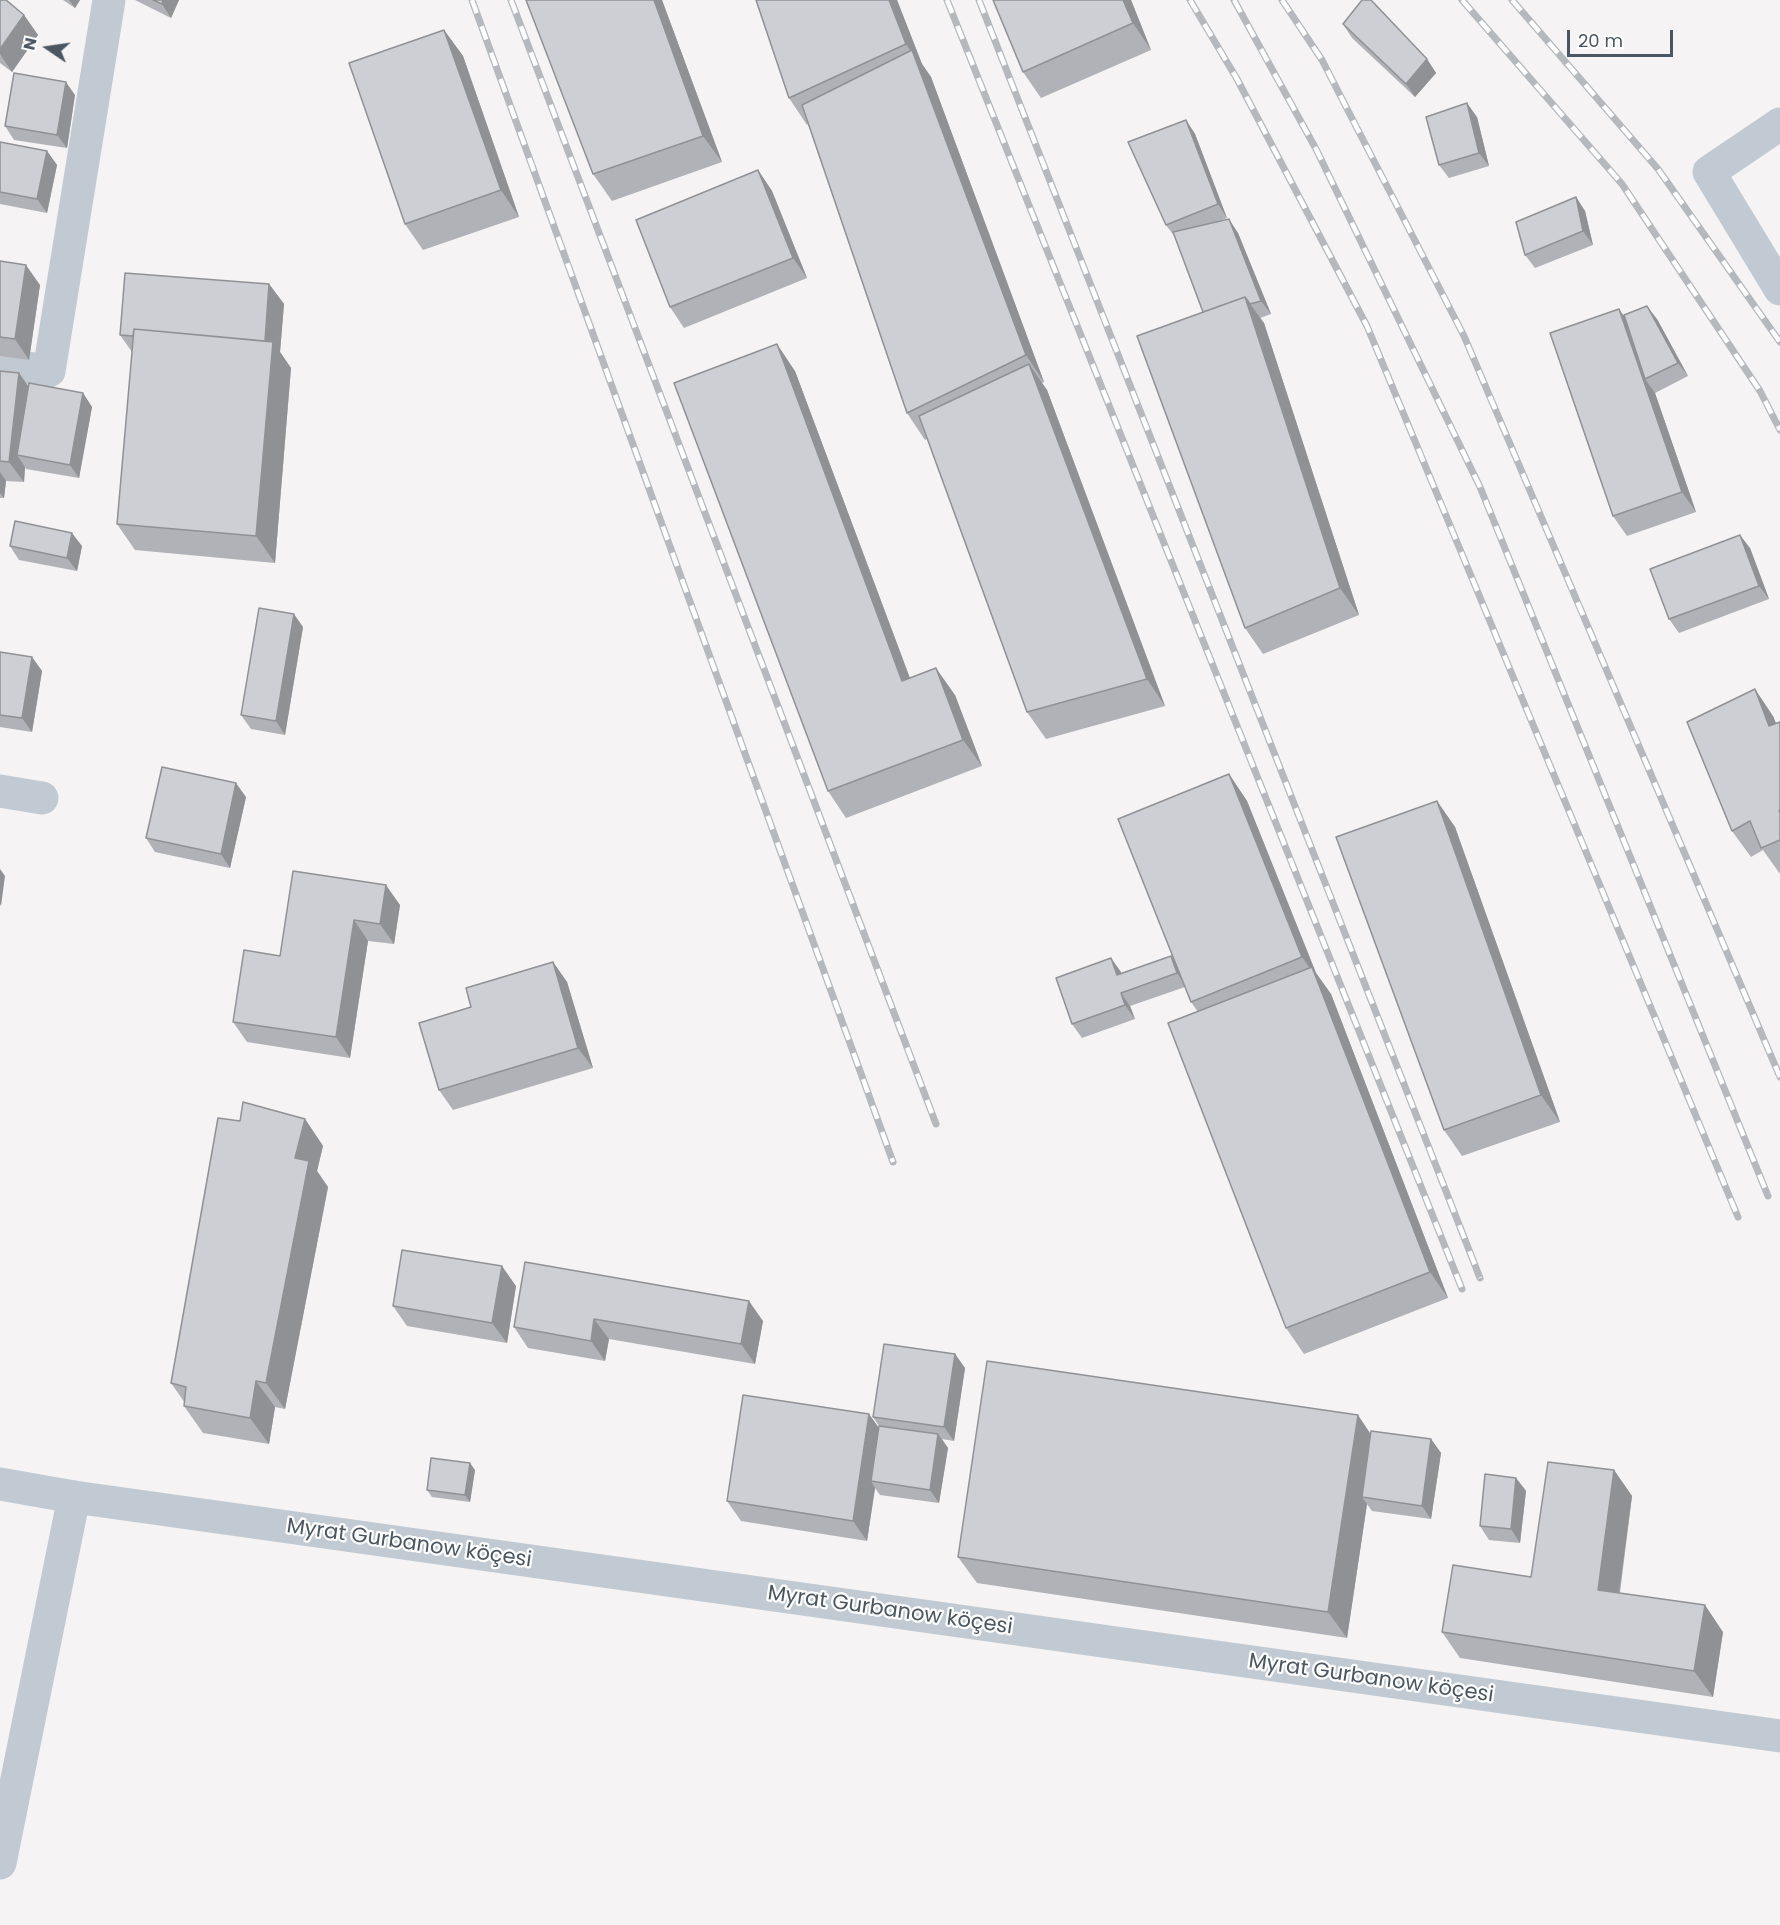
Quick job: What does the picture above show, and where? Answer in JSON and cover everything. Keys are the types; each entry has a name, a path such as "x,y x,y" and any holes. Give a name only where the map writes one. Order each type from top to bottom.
{"street":[{"path":"0,364 49,371 109,0"},
{"path":"1780,124 1709,172 1780,288"},
{"path":"0,791 42,798"},
{"name":"Myrat Gurbanow köçesi","path":"0,1484 74,1497 1780,1736"},
{"path":"0,1863 74,1497"}],"building":[{"path":"0,0 6,0 24,15 0,49"},
{"path":"526,0 654,0 703,136 593,174"},
{"path":"756,0 889,0 906,44 789,98"},
{"path":"993,0 1123,0 1133,23 1023,72"},
{"path":"1362,0 1371,0 1427,59 1406,84 1343,24"},
{"path":"444,30 501,190 405,224 349,63"},
{"path":"912,50 1026,355 907,413 802,105"},
{"path":"14,73 66,82 57,135 5,126"},
{"path":"1467,103 1479,153 1439,165 1426,117"},
{"path":"1186,120 1218,204 1166,225 1128,142"},
{"path":"0,142 47,151 37,199 0,192"},
{"path":"758,170 793,258 670,307 636,220"},
{"path":"1576,197 1583,231 1525,255 1516,222"},
{"path":"1229,219 1261,301 1250,304 1245,297 1203,312 1173,232"},
{"path":"0,261 26,265 15,339 0,337"},
{"path":"125,273 269,284 265,341 134,329 133,336 120,335"},
{"path":"1245,297 1340,588 1245,628 1137,336"},
{"path":"1647,306 1678,363 1645,379 1624,315"},
{"path":"1619,309 1682,492 1613,516 1550,333"},
{"path":"134,329 273,342 256,536 117,524"},
{"path":"777,344 902,681 936,668 963,740 828,791 674,383"},
{"path":"1029,364 1147,679 1027,712 919,416"},
{"path":"0,371 19,373 9,462 0,461"},
{"path":"29,383 83,393 70,465 17,455"},
{"path":"15,521 72,533 67,558 10,546"},
{"path":"1740,535 1759,586 1669,619 1650,569"},
{"path":"259,608 294,614 276,721 241,715"},
{"path":"0,652 32,657 22,718 0,715"},
{"path":"1755,689 1769,726 1780,722 1780,840 1761,848 1750,821 1732,831 1687,722"},
{"path":"162,767 236,783 221,854 146,838"},
{"path":"1229,774 1302,957 1191,1002 1118,819"},
{"path":"1437,801 1541,1095 1444,1130 1336,837"},
{"path":"293,871 386,885 380,924 354,920 336,1037 233,1022 244,950 280,956"},
{"path":"1171,956 1177,973 1121,993 1125,1005 1072,1024 1056,978 1111,958 1117,975"},
{"path":"553,962 578,1048 439,1090 419,1023 471,1007 466,988"},
{"path":"1312,967 1430,1272 1286,1328 1168,1023"},
{"path":"243,1102 305,1119 295,1158 309,1161 266,1383 256,1381 250,1418 184,1406 186,1387 171,1383 218,1118 240,1121"},
{"path":"402,1250 502,1266 492,1323 393,1306"},
{"path":"525,1262 749,1301 741,1344 594,1319 591,1341 514,1327"},
{"path":"884,1344 955,1354 944,1427 873,1417"},
{"path":"987,1361 1358,1415 1328,1612 958,1557"},
{"path":"743,1395 869,1414 853,1521 727,1501"},
{"path":"879,1426 938,1434 930,1490 871,1481"},
{"path":"1371,1431 1431,1439 1422,1506 1362,1497"},
{"path":"431,1458 470,1463 465,1495 427,1490"},
{"path":"1548,1462 1614,1470 1598,1590 1705,1605 1694,1671 1442,1632 1453,1565 1531,1577"},
{"path":"1485,1474 1516,1478 1511,1529 1480,1526"}],"railway":[{"path":"472,0 893,1162"},
{"path":"511,0 936,1124"},
{"path":"947,0 1462,1289"},
{"path":"979,0 1480,1278"},
{"path":"1190,0 1237,79 1367,326 1738,1217"},
{"path":"1234,0 1316,149 1480,487 1768,1196"},
{"path":"1282,0 1322,60 1464,336 1780,1077"},
{"path":"1462,0 1622,184 1760,391 1780,430"},
{"path":"1512,0 1658,169 1780,342"}]}
